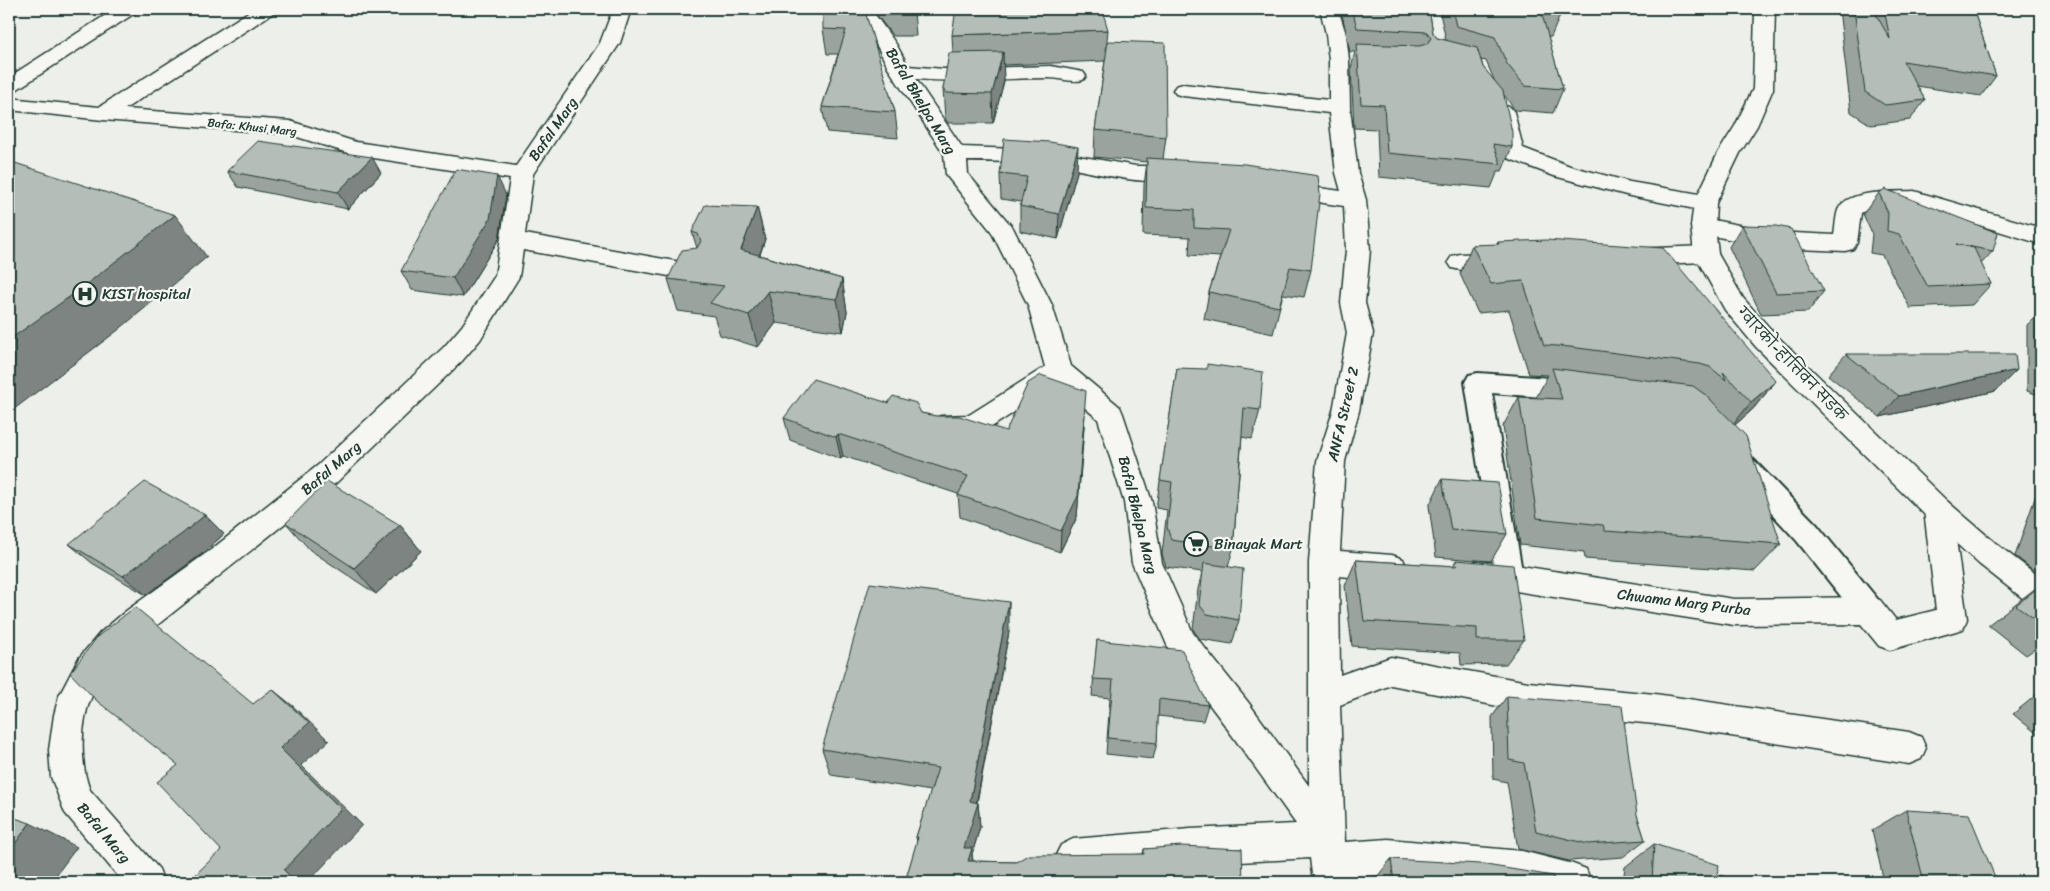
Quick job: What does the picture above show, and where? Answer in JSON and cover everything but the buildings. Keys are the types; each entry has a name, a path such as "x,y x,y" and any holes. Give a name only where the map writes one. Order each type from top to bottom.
{"street":[{"path":"9,86 128,9"},
{"path":"103,114 266,9"},
{"name":"Bafal Marg","path":"146,882 77,801 68,777 66,750 70,715 75,696 90,668 111,643 137,621 222,558 327,474 453,354 471,333 507,277 522,174 610,43 622,9"},
{"name":"Bafal Bhelpa Marg","path":"861,9 886,44 900,71 955,154 958,175 1001,228 1040,305 1058,371 1110,414 1138,502 1147,563 1181,642 1236,713 1329,861"},
{"name":"ANFA Street 2","path":"1329,9 1336,34 1348,61 1339,108 1347,173 1355,200 1358,250 1353,303 1360,333 1346,411 1331,462 1324,562 1324,696 1329,861"},
{"path":"1704,214 1729,153 1746,126 1763,89 1766,20 1764,9"},
{"path":"900,71 944,75 1051,72 1076,76"},
{"path":"1183,90 1339,108"},
{"path":"1490,96 1505,114 1513,152 1562,171 1704,214 1774,240 1845,243 1850,209 1864,202 1914,198 2041,236"},
{"name":"Bafa: Khusi Marg","path":"9,104 103,114 290,128 354,148 522,174"},
{"path":"955,154 1042,157 1136,173 1180,172 1208,178"},
{"path":"1263,187 1355,200"},
{"name":"ग्वारको-हात्तिवन सडक","path":"1704,214 1706,254 1734,304 1765,340 1938,510 1989,556 2041,595"},
{"path":"511,240 697,273"},
{"path":"1608,257 1706,254"},
{"path":"1460,262 1529,260"},
{"path":"934,427 974,425 1058,371"},
{"path":"1869,610 1890,636 1952,619 1938,510"},
{"path":"1324,562 1421,570"},
{"name":"Chwama Marg Purba","path":"1451,572 1509,576 1734,612 1869,610"},
{"path":"1324,696 1391,670 1528,697 1655,709 1909,748"},
{"path":"1044,857 1083,857 1190,847 1329,861 1388,857 1416,859 1522,869 1573,882"}],"lane":[{"path":"1509,576 1478,382 1554,387 1602,394"},
{"path":"1722,444 1807,533 1869,610"}],"place":[{"name":"KIST hospital","path":"85,294"},
{"name":"Binayak Mart","path":"1196,544"}]}
